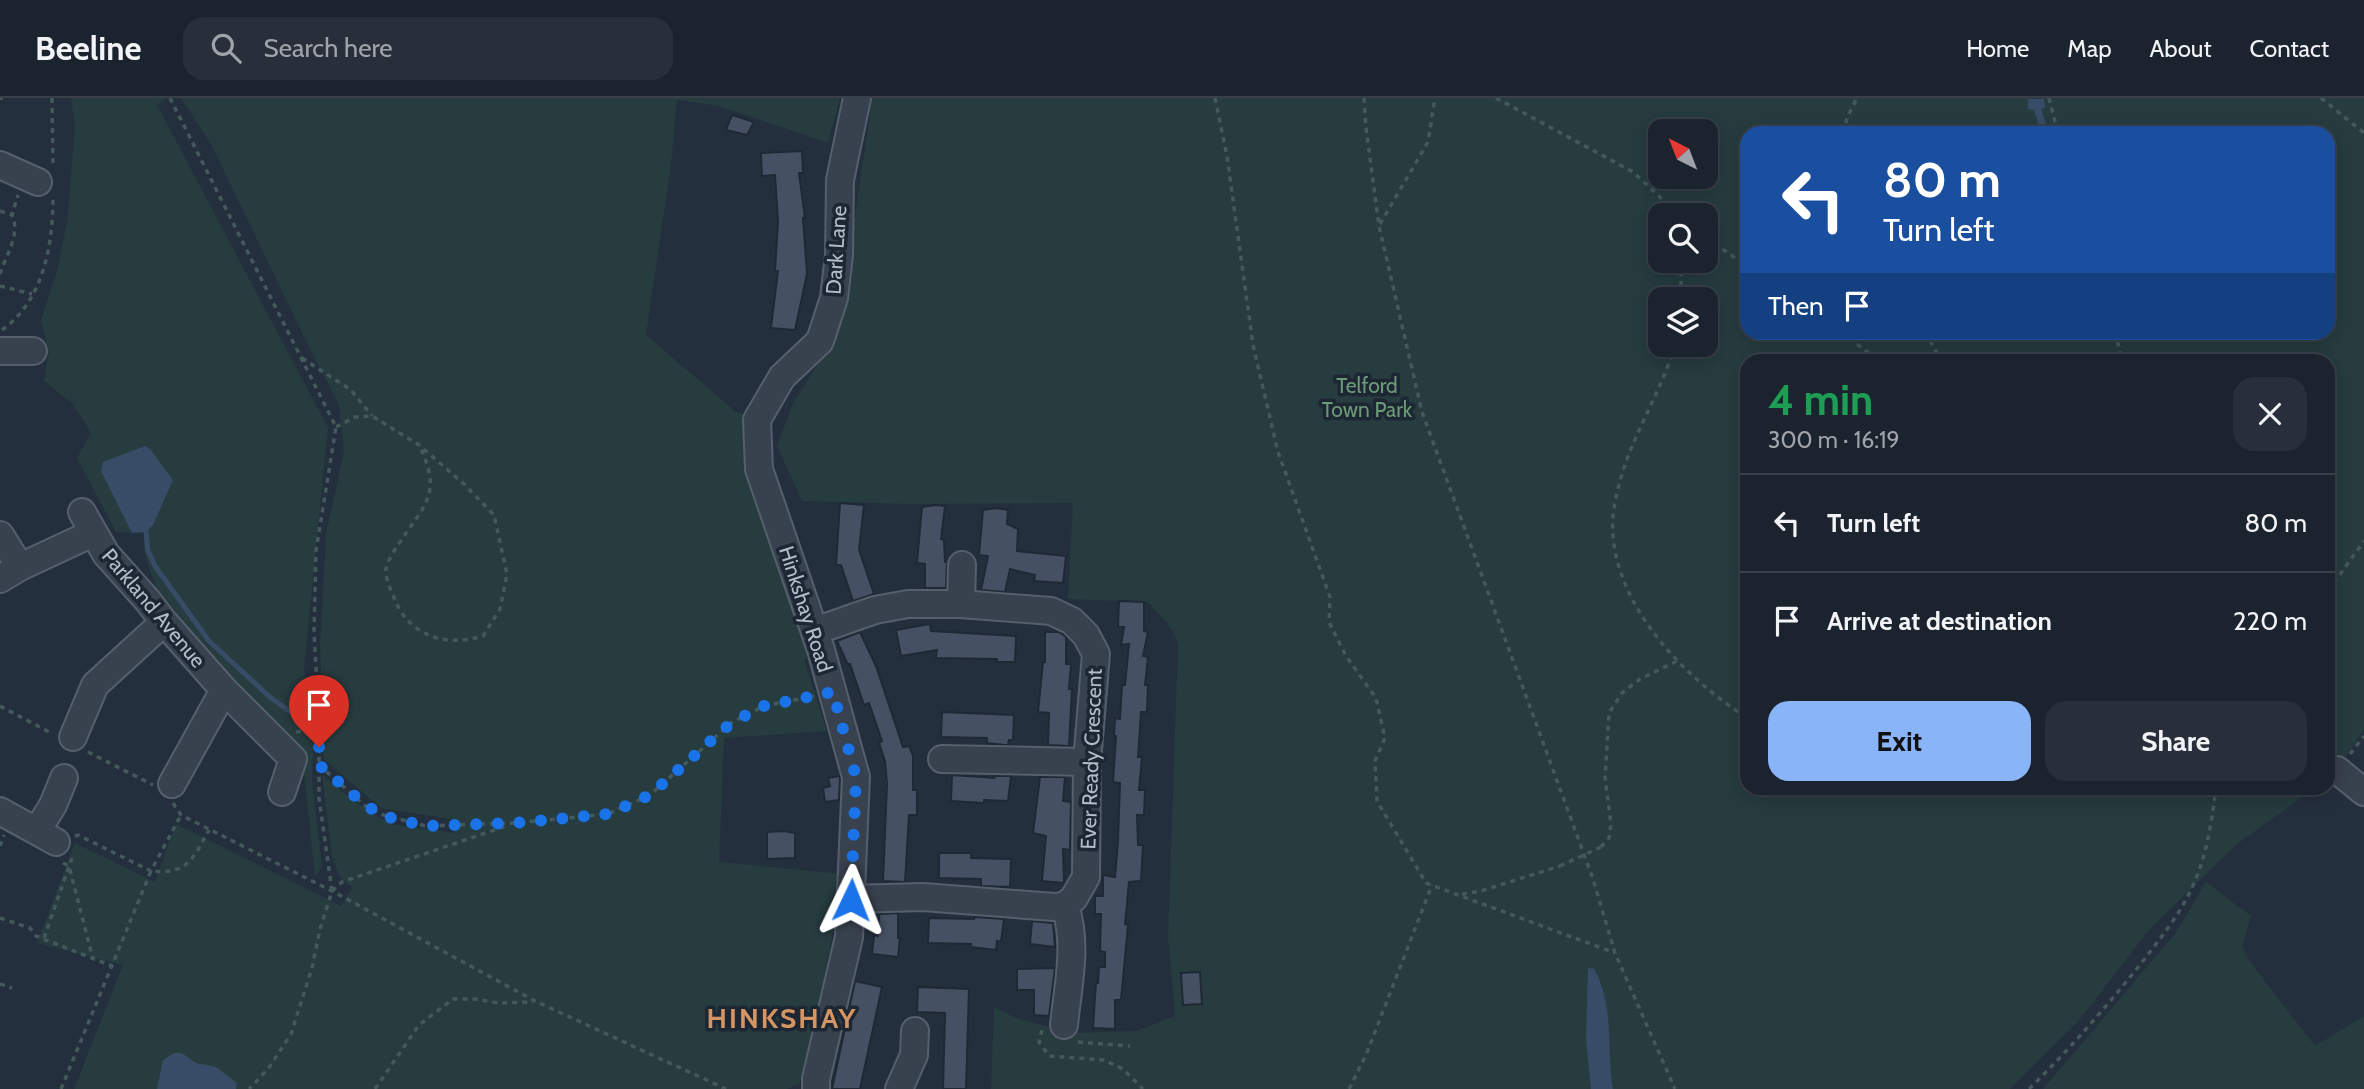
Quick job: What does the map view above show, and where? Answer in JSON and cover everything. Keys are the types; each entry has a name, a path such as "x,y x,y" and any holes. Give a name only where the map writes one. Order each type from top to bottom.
{"street":[{"name":"Dark Lane","path":"757,420 782,377 820,341 834,298 839,255 840,180 857,98"},
{"path":"0,351 33,351"},
{"name":"Hinkshay Road","path":"757,420 759,469 815,631 856,777 849,937 816,1079 816,1089"},
{"name":"Parkland Avenue","path":"10,573 88,522 106,554 164,622 224,690 293,759 282,792"},
{"path":"0,534 10,573"},
{"path":"961,604 962,565"},
{"name":"Ever Ready Crescent","path":"815,631 886,608 908,604 961,604 1052,611 1072,621 1086,635 1096,654 1087,762 1086,877 1074,898 1065,906"},
{"path":"71,741 111,682 164,622"},
{"path":"166,791 224,690"},
{"path":"942,760 1087,762"},
{"path":"2337,769 2364,792"},
{"path":"57,844 53,804 64,778"},
{"path":"0,811 57,844"},
{"path":"851,900 923,897 1065,906 1071,924 1072,948 1064,1025"},
{"path":"899,1089 914,1055 915,1031"}],"path":[{"path":"12,215 34,177 52,98"},
{"path":"170,98 336,427 316,551 314,632 319,720 319,798 332,891 291,1034 268,1069 249,1089"},
{"path":"1215,98 1227,156 1254,345 1278,452 1330,597 1329,622 1346,656 1376,698 1385,738 1375,761 1377,801 1426,883 1615,953"},
{"path":"1364,98 1379,226 1422,412 1593,879 1615,953 1675,1089"},
{"path":"1379,226 1428,142 1435,98"},
{"path":"1496,98 1633,172 1665,203"},
{"path":"1845,126 1857,98"},
{"path":"2049,98 2056,126"},
{"path":"2321,98 2364,133"},
{"path":"0,331 18,318 33,294 46,264 53,219 34,177"},
{"path":"0,211 12,215 16,223 14,237 0,274"},
{"path":"1718,247 1740,261"},
{"path":"0,286 33,294"},
{"path":"1852,340 1870,354"},
{"path":"1671,357 1628,458 1613,516 1614,541 1628,590 1646,623 1677,661 1717,698 1740,713"},
{"path":"302,358 351,390 372,416 419,445 464,484 494,515 508,574 500,609 493,624 483,636 472,640 433,639 419,632 405,619 389,583 386,569 429,497 432,477 419,445"},
{"path":"336,427 355,417 372,416"},
{"path":"2335,581 2364,541"},
{"path":"1459,895 1481,891 1560,866 1601,847 1609,838 1611,824 1605,778 1609,713 1622,693 1640,679 1677,661"},
{"path":"319,765 364,804 383,816 426,826 515,823 608,814 650,795 731,723 764,706 833,692"},
{"path":"0,706 166,791 181,814 209,830 332,891 535,1001 726,1089"},
{"path":"2029,1089 2108,1005 2173,923 2197,877 2211,828 2215,795"},
{"path":"61,1089 151,871 181,814"},
{"path":"332,891 342,881 515,823"},
{"path":"0,831 151,871 170,873 183,868 209,830"},
{"path":"57,844 69,866 93,959"},
{"path":"44,939 69,866 57,844"},
{"path":"1349,1089 1366,1055 1432,885"},
{"path":"0,918 30,928 36,936 112,966"},
{"path":"0,984 12,988"},
{"path":"375,1089 419,1025 453,999 498,1003 535,1001"},
{"path":"1130,1046 1069,1041 1064,1034 1064,1025 1042,1030 1039,1042 1049,1056 1104,1060 1123,1069 1143,1089"}],"green space":[{"path":"71,98 167,98 157,105 328,428 304,669 314,718 312,780 322,866 315,877 302,753 209,656 156,586 143,544 146,532 153,525 123,513 132,533 116,532 77,458 91,433 72,403 44,381 49,352 41,320 57,271 67,222 75,126"},
{"path":"181,98 840,98 828,143 719,106 677,100 671,165 646,335 736,412 750,415 813,650 804,659 827,731 724,738 719,862 844,874 809,1057 799,1084 787,1089 74,1089 123,965 37,943 75,843 155,882 176,824 341,906 352,888 340,877 332,857 322,774 352,800 390,824 454,833 457,820 381,808 324,759 320,644 326,534 344,451 339,405 211,144"},
{"name":"Telford Town Park","path":"864,98 2364,98 2364,729 2335,772 2335,354 1740,354 1740,795 2305,795 2237,844 2149,930 2077,1023 2010,1089 991,1089 994,1007 1016,1018 1072,1033 1137,1031 1175,1016 1168,938 1178,645 1170,627 1148,602 1068,599 1073,503 909,504 802,501 777,446 793,403 838,333 870,114"},
{"path":"2206,882 2251,916 2242,947 2250,962 2315,1046 2364,1016 2364,1089 2043,1089 2175,934"}],"water":[{"path":"2028,99 2044,99 2045,108 2041,109 2047,126 2039,126 2034,110 2028,109"},
{"path":"145,446 173,480 153,525 146,532 132,533 101,471 103,462"},
{"path":"1588,968 1594,969 1605,997 1613,1089 1591,1089 1586,1039"},
{"path":"174,1053 182,1053 196,1063 216,1067 237,1083 236,1089 157,1089 163,1060"}],"building":[{"path":"732,115 754,122 747,135 726,130"},
{"path":"802,151 803,173 799,173 805,218 807,274 795,330 771,328 778,271 775,271 778,222 775,175 762,176 761,153"},
{"path":"840,503 864,505 859,550 874,594 853,601 841,565 836,565"},
{"path":"945,506 941,539 944,540 947,562 946,588 925,588 925,564 917,563 922,507"},
{"path":"983,510 1008,510 1007,524 1018,529 1017,551 1066,556 1063,583 1034,581 1035,575 1010,569 1005,592 981,590 988,556 979,555"},
{"path":"1119,601 1144,602 1144,631 1148,632 1143,656 1148,657 1145,685 1148,685 1147,712 1141,712 1138,757 1142,757 1139,790 1145,790 1144,815 1137,815 1138,845 1143,845 1141,881 1129,882 1121,1000 1115,1000 1115,1029 1093,1028 1099,967 1105,967 1105,952 1100,951 1101,914 1095,914 1095,896 1103,896 1103,875 1115,877 1118,841 1120,783 1113,782 1115,718 1120,719 1129,644 1121,645 1124,627 1118,627"},
{"path":"930,624 931,631 1016,636 1015,662 936,658 937,650 901,656 896,630"},
{"path":"860,632 876,666 903,747 909,746 913,756 913,790 917,790 917,815 909,815 905,882 883,881 887,784 885,761 879,743 882,741 869,703 864,705 850,664 848,665 837,641"},
{"path":"1045,632 1059,632 1066,637 1066,664 1071,664 1069,689 1072,689 1069,746 1048,745 1049,713 1038,712 1045,662"},
{"path":"942,712 1014,715 1013,740 1009,740 1008,745 1005,745 987,743 987,738 941,737"},
{"path":"952,775 994,778 993,776 1011,776 1008,801 951,801"},
{"path":"840,776 839,800 825,802 823,788 830,786 828,778"},
{"path":"1040,777 1065,777 1063,801 1071,802 1070,850 1063,849 1064,883 1042,881 1046,836 1033,833"},
{"path":"767,832 795,833 795,858 767,859"},
{"path":"939,853 971,853 971,858 1011,859 1010,887 981,886 981,879 939,878"},
{"path":"898,913 898,957 872,954 874,935 878,936 879,914"},
{"path":"929,918 1004,919 1001,942 997,941 996,950 971,947 971,944 928,943"},
{"path":"1032,921 1053,923 1055,947 1030,944"},
{"path":"1055,968 1049,1016 1034,1015 1034,990 1017,990 1017,969"},
{"path":"1200,972 1202,1004 1183,1005 1181,973"},
{"path":"855,981 882,987 860,1089 832,1089"},
{"path":"918,987 969,989 966,1089 943,1089 945,1013 917,1012"}],"waterway":[{"path":"146,532 148,551 155,566 209,641 271,698 308,724"}],"district":[{"name":"HINKSHAY","path":"782,1018"}],"route":[{"path":"319,747 319,765 364,804 383,816 426,826 515,823 608,814 650,795 731,723 764,706 833,692 856,777 851,900"}]}
